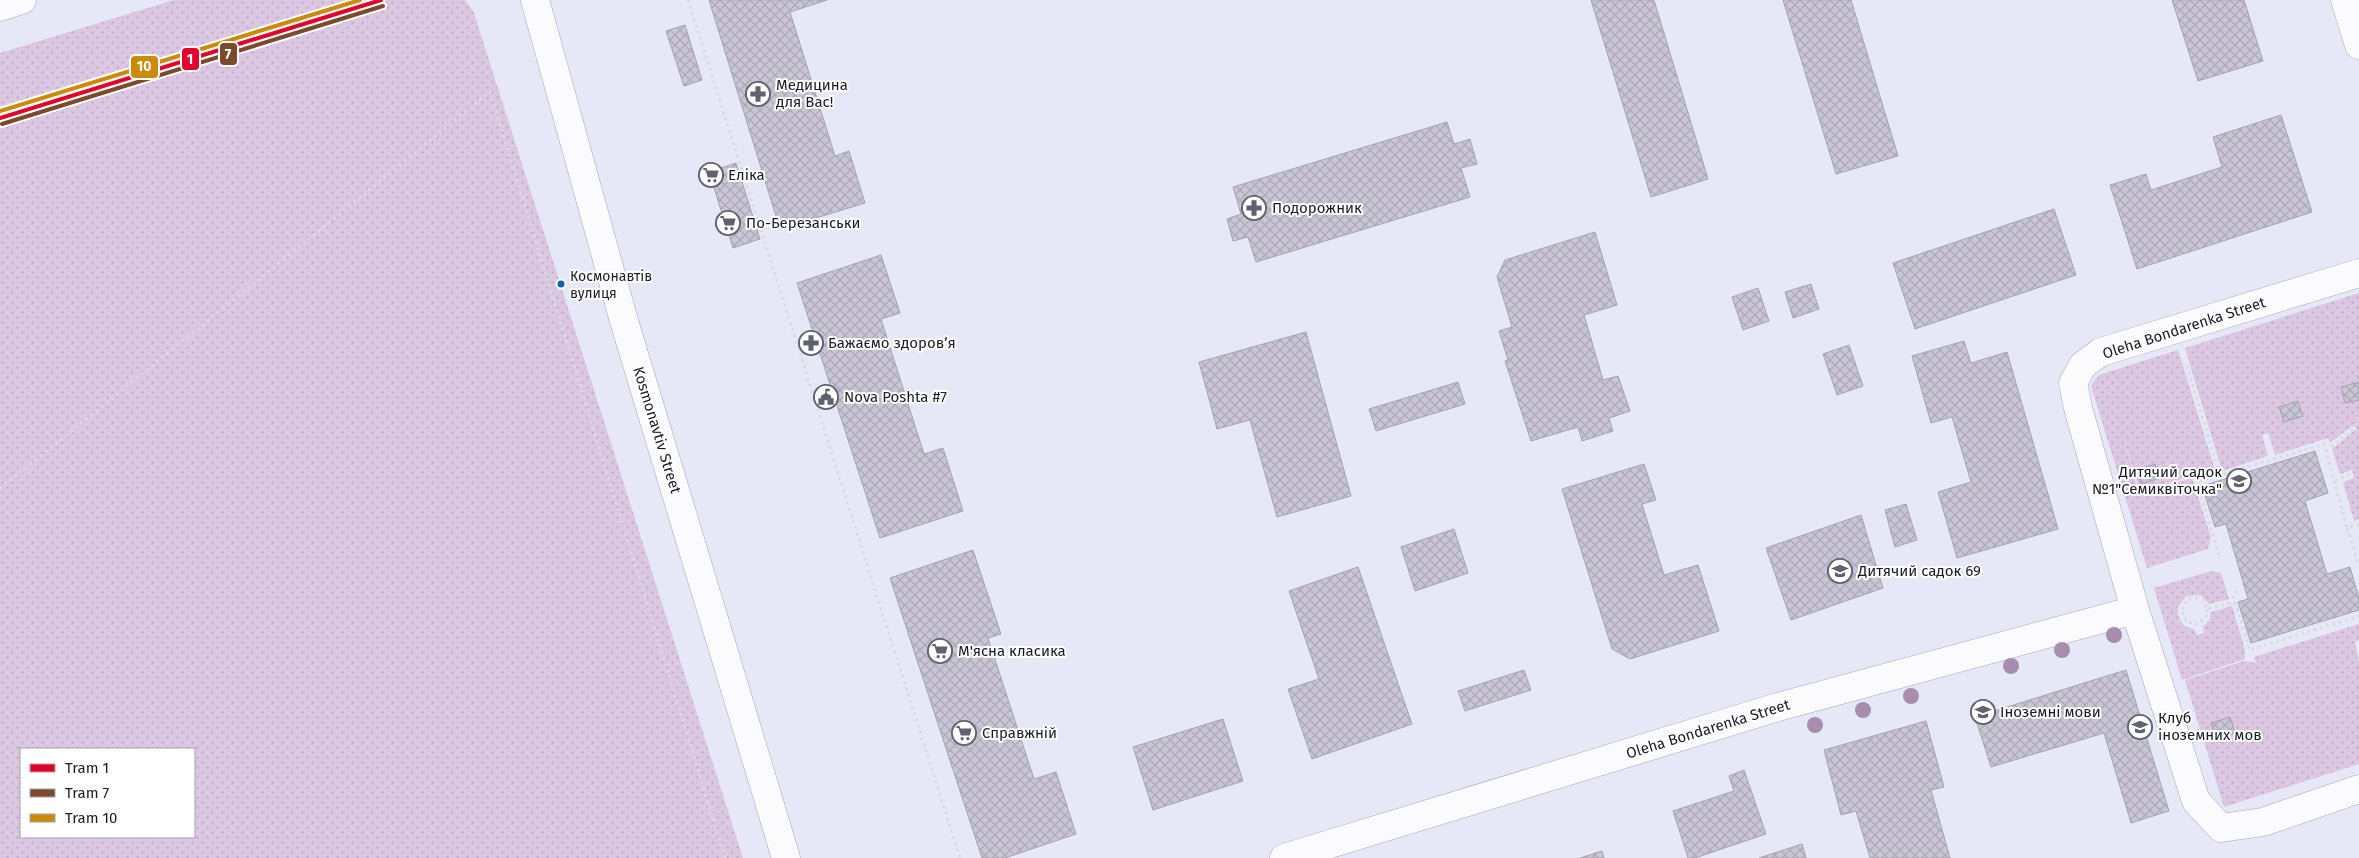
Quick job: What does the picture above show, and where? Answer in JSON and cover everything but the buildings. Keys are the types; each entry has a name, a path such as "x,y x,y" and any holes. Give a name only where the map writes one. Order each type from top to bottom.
{"street":[{"path":"0,7 22,0"},
{"path":"519,0 543,30"},
{"name":"Kosmonavtiv Street","path":"535,0 627,330 786,858"},
{"path":"543,30 545,0"},
{"path":"2345,0 2359,45"},
{"name":"Oleha Bondarenka Street","path":"2359,273 2100,352 2083,365 2073,383 2076,400 2135,610 2196,801 2221,828 2262,822 2359,789"},
{"name":"Oleha Bondarenka Street","path":"1284,858 1778,707 2135,610"}],"path":[{"path":"688,0 960,858"},
{"path":"0,488 490,92 725,858"},
{"path":"2187,366 2220,476"},
{"path":"2326,451 2355,427 2359,415"},
{"path":"2219,555 2197,482 2324,444 2335,480 2346,528 2359,565"},
{"path":"2335,480 2352,474"},
{"path":"2346,528 2359,524"},
{"path":"2237,591 2233,596 2250,650 2359,616"},
{"path":"2189,598 2197,598 2204,602 2208,609 2208,614 2199,624 2187,622 2181,611 2189,598"},
{"path":"2208,609 2235,602"}],"shaded area":[{"path":"174,0 465,0 474,13 743,858 0,858 0,53"},
{"path":"2359,293 2359,519 2354,521 2343,482 2354,478 2352,470 2340,474 2332,449 2357,428 2352,426 2330,443 2328,438 2275,455 2268,433 2262,435 2268,456 2222,471 2185,348"},
{"path":"2178,350 2216,473 2201,473 2140,492 2122,433 2139,494 2192,478 2211,537 2208,549 2147,568 2091,386 2099,375"},
{"path":"2211,571 2221,573 2229,599 2209,604 2201,595 2186,596 2178,607 2179,619 2186,627 2194,629 2197,635 2204,633 2203,627 2210,619 2211,612 2232,606 2245,650 2245,659 2182,680 2154,588"},
{"path":"2359,624 2359,640 2355,641 2359,663 2359,764 2224,807 2185,680 2244,661 2256,663 2254,657"}],"tram line":[{"name":"10","path":"0,111 360,0"},
{"name":"1","path":"0,118 381,0"},
{"name":"7","path":"2,124 383,6"}],"place":[{"name":"Медицина для Вас!","path":"758,94"},
{"name":"Еліка","path":"711,175"},
{"name":"Подорожник","path":"1254,208"},
{"name":"По-Березанськи","path":"728,223"},
{"name":"Космонавтів вулиця","path":"561,284"},
{"name":"Бажаємо здоровʼя","path":"811,343"},
{"name":"Nova Poshta #7","path":"826,397"},
{"name":"Дитячий садок №1\"Семиквіточка\"","path":"2239,481"},
{"name":"Дитячий садок 69","path":"1840,571"},
{"name":"М'ясна класика","path":"940,651"},
{"name":"Іноземні мови","path":"1983,712"},
{"name":"Клуб іноземних мов","path":"2140,727"},
{"name":"Справжній","path":"964,733"}]}
